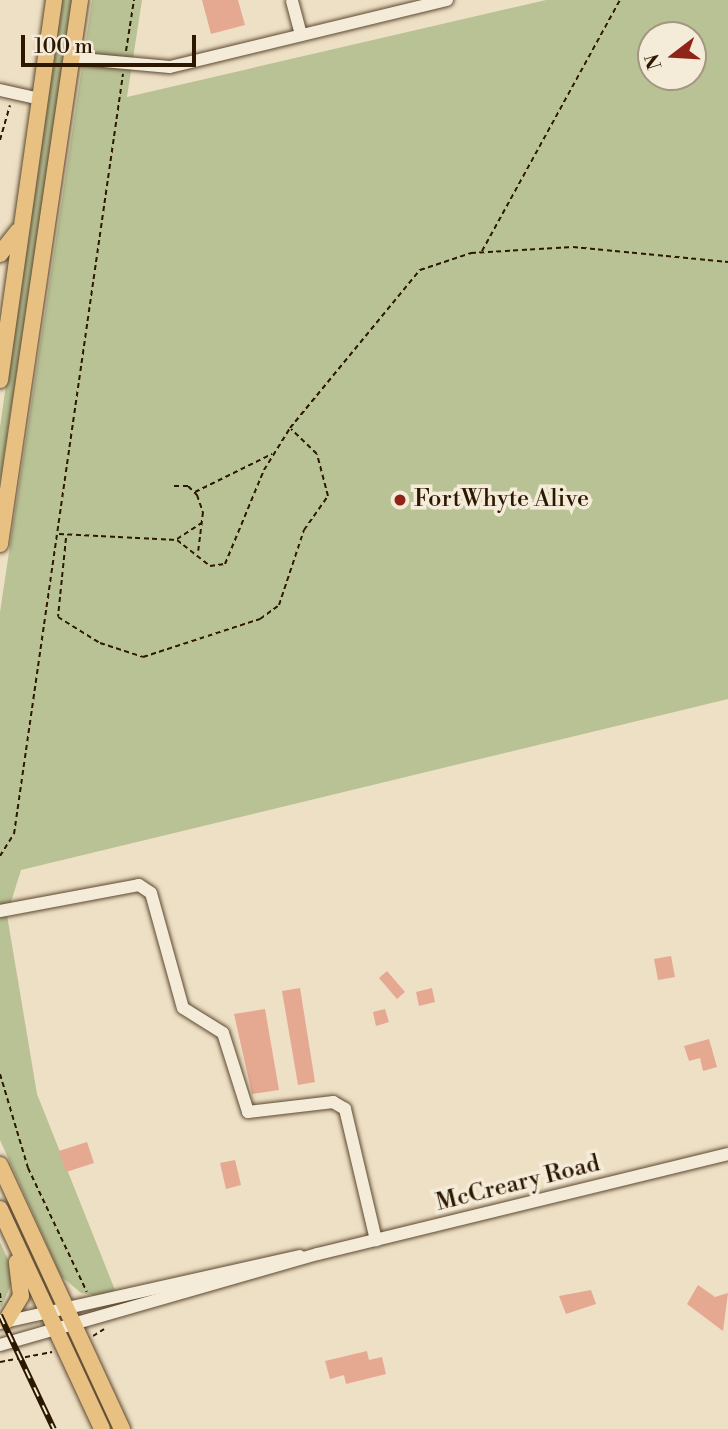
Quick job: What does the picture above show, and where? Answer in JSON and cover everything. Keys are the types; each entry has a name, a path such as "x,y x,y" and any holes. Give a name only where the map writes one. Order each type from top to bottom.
{"main road":[{"path":"0,380 54,0"},
{"path":"0,544 80,0"},
{"path":"0,254 22,223"},
{"path":"0,276 11,302"},
{"path":"0,1165 122,1429"},
{"path":"0,1211 102,1429"},
{"path":"0,1211 22,1285 3,1322"}],"street":[{"path":"71,58 124,65 170,67 447,0"},
{"path":"292,1 301,35"},
{"path":"6,91 40,99"},
{"path":"0,911 139,885 151,893 183,1008 223,1033 248,1112 333,1102 345,1109 376,1240"},
{"name":"McCreary Road","path":"0,1345 75,1327 318,1254 728,1154"},
{"name":"McCreary Road","path":"3,1322 67,1310 267,1260 318,1254"}],"path":[{"path":"0,856 15,834 134,0"},
{"path":"481,252 620,0"},
{"path":"0,140 6,91"},
{"path":"58,534 177,540 198,552 210,566 225,564 275,452 290,428 420,270 481,252 573,247 728,262"},
{"path":"66,536 58,617 100,643 143,657 260,619 279,605 303,530 328,496 317,454 290,428"},
{"path":"174,486 195,492 275,452"},
{"path":"195,492 202,523 198,552"},
{"path":"177,540 202,523"},
{"path":"0,1074 28,1168 89,1296"},
{"path":"0,1362 37,1350 49,1353"}],"green space":[{"path":"61,0 74,0 0,481 0,427"},
{"name":"FortWhyte Alive","path":"92,0 142,0 127,97 546,0 728,0 728,699 21,870 7,915 37,1094 115,1290 98,1296 81,1293 61,1276 0,1140 0,612"},
{"path":"0,1242 15,1275 1,1308 0,1305"}],"building":[{"path":"202,0 238,0 245,25 211,34"},
{"path":"671,956 675,977 658,980 654,959"},
{"path":"387,971 405,992 397,999 379,978"},
{"path":"300,988 315,1082 298,1085 282,991"},
{"path":"432,988 435,1002 419,1006 416,992"},
{"path":"265,1009 279,1090 252,1094 234,1014"},
{"path":"385,1009 389,1022 376,1026 373,1012"},
{"path":"709,1039 717,1067 703,1071 700,1058 689,1061 684,1046"},
{"path":"87,1142 94,1163 66,1172 59,1151"},
{"path":"235,1160 241,1185 226,1189 220,1163"},
{"path":"698,1285 715,1297 728,1293 723,1331 687,1304"},
{"path":"591,1290 596,1304 566,1314 559,1296"},
{"path":"367,1351 369,1360 382,1357 386,1374 346,1384 344,1375 330,1379 325,1361"}],"railway":[{"path":"0,1315 54,1429"}],"place":[{"name":"FortWhyte Alive","path":"400,500"}]}
